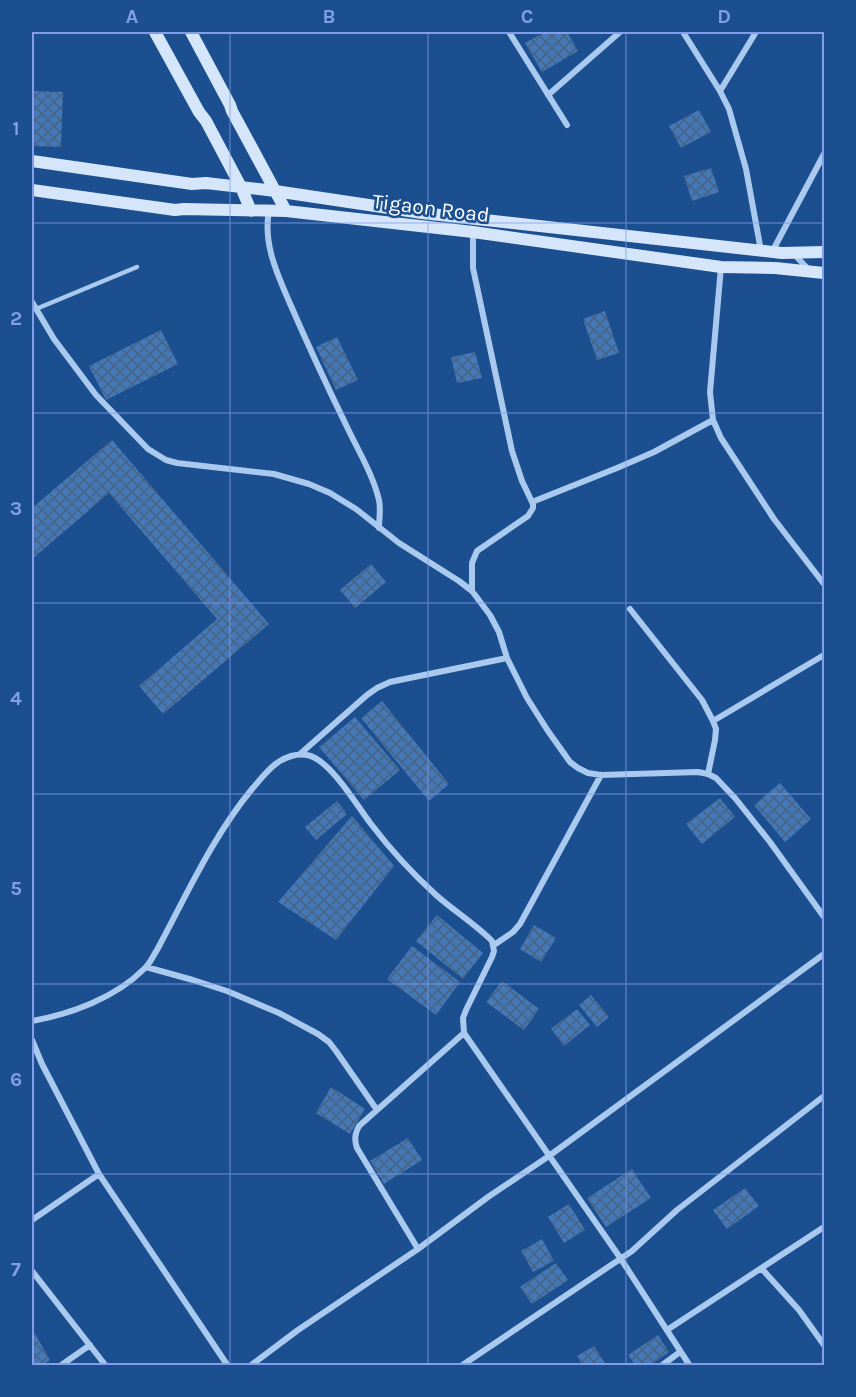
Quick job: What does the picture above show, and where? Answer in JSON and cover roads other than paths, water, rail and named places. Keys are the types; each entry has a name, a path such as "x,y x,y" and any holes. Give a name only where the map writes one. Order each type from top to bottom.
{"street":[{"path":"155,32 206,121 251,211"},
{"path":"191,32 286,211"},
{"path":"509,32 567,125"},
{"path":"548,95 620,32"},
{"path":"683,32 729,109 746,169 777,252 825,280"},
{"path":"720,91 756,32"},
{"path":"777,252 825,154"},
{"path":"32,160 192,184 206,183 275,191 422,213 777,252 825,252"},
{"name":"Tigaon Road","path":"32,190 175,210 286,211 473,232 721,267 775,268 825,273"},
{"path":"269,211 267,236 276,272 307,343 371,476 380,503 379,528"},
{"path":"472,591 472,564 477,551 528,516 533,508 512,451 473,268 473,232"},
{"path":"721,267 710,392 713,420 721,438 774,519 825,584"},
{"path":"32,302 54,339 96,395 156,456 177,463 292,478 330,493 356,509 399,543 472,591 490,615 499,632 507,658 527,698 570,762 588,773 601,775 698,772 716,778 770,842 825,917"},
{"path":"532,502 654,452 713,420"},
{"path":"630,609 702,700 713,721 716,729 715,740 708,774"},
{"path":"713,721 825,656"},
{"path":"299,755 377,688 390,682 507,658"},
{"path":"32,1021 59,1015 101,999 132,980 146,968 235,811 265,774 278,762 290,756 299,755 316,758 334,774 373,827 411,870 436,895 487,936 494,945 492,957 466,1010 464,1033 621,1259 690,1365"},
{"path":"494,945 513,932 520,924 601,775"},
{"path":"250,1365 549,1156 825,954"},
{"path":"146,968 227,991 307,1027 329,1042 377,1110"},
{"path":"418,1249 357,1148 356,1133 359,1126 464,1033"},
{"path":"32,1040 99,1174 228,1365"},
{"path":"461,1365 632,1251 693,1197 825,1096"},
{"path":"32,1220 99,1174"},
{"path":"667,1330 825,1227"},
{"path":"762,1269 799,1310 825,1345"},
{"path":"32,1271 106,1365"},
{"path":"60,1365 90,1345"},
{"path":"661,1365 680,1352"}],"lane":[{"path":"36,309 136,267"}]}
